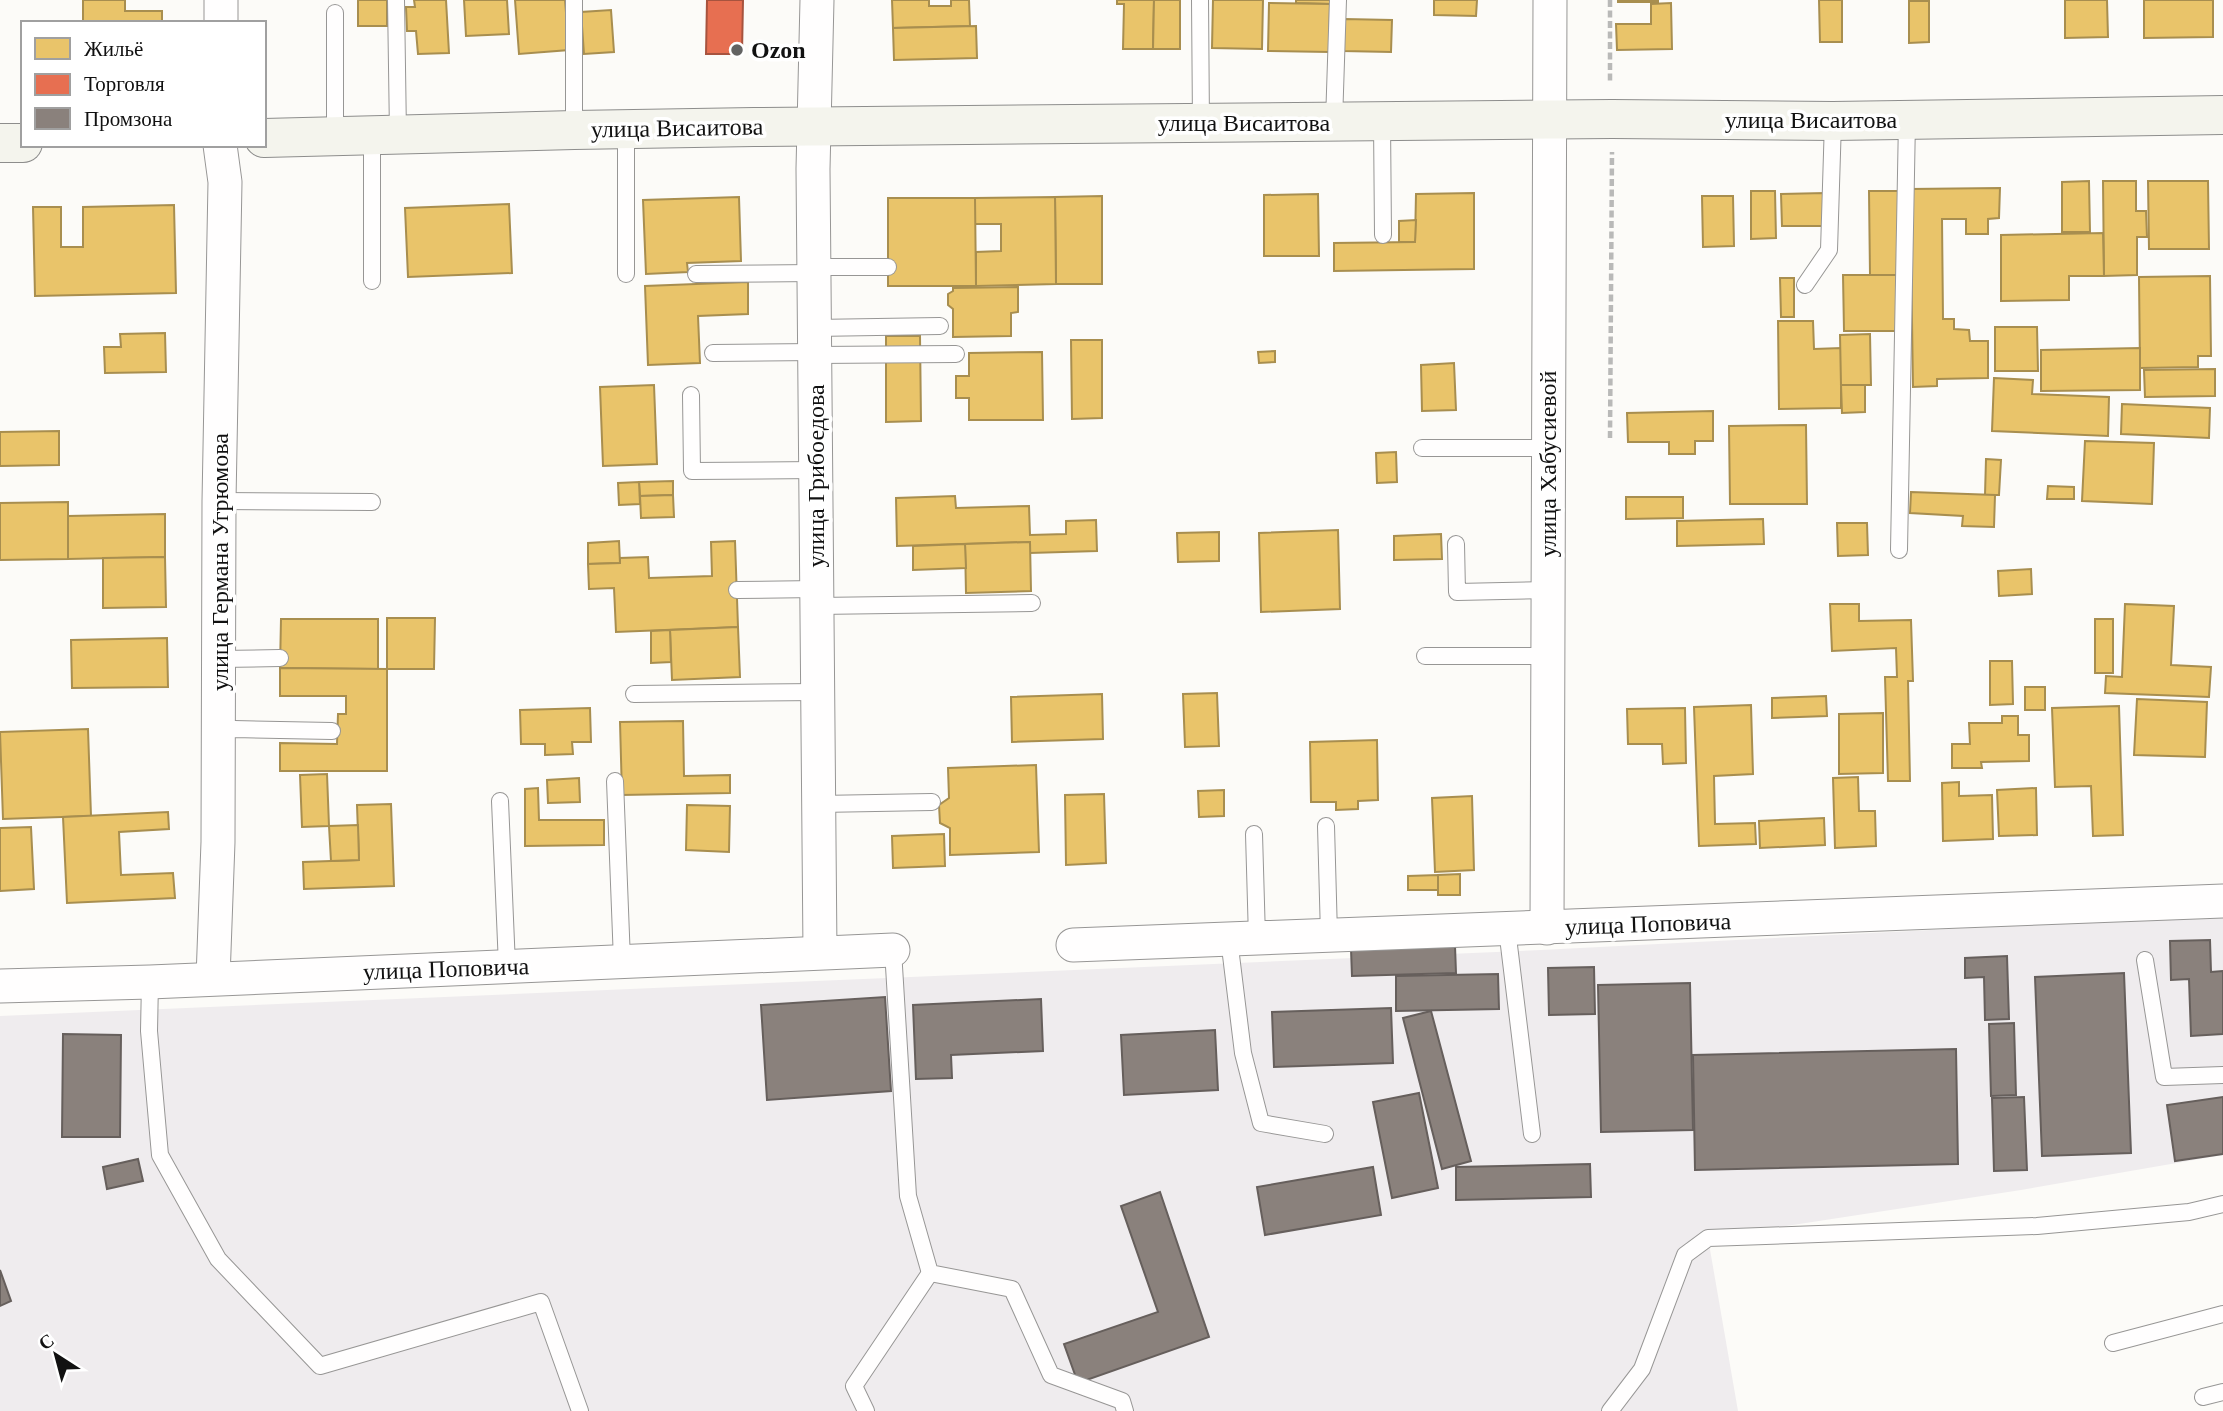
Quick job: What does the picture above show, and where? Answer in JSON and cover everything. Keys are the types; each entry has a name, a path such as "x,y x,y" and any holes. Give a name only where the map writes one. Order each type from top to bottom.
{"main road":[{"name":"улица Висаитова","path":"266,138 626,129 1549,120 1833,121 2223,115"},
{"path":"0,143 21,143"}],"street":[{"path":"221,0 221,21"},
{"name":"улица Грибоедова","path":"817,0 814,270 820,952"},
{"name":"улица Хабусиевой","path":"1547,928 1550,0"},
{"name":"улица Германа Угрюмова","path":"213,978 219,731 219,501 225,182 220,147"},
{"name":"улица Поповича","path":"1073,945 2223,901"},
{"name":"улица Поповича","path":"0,986 893,950"}],"lane":[{"path":"372,281 396,0"},
{"path":"1200,0 1201,124"},
{"path":"1334,122 1338,0"},
{"path":"574,1 575,130"},
{"path":"335,13 335,136"},
{"path":"1899,550 1907,120"},
{"path":"1805,285 1829,250 1833,121"},
{"path":"1382,122 1383,235"},
{"path":"626,129 626,274"},
{"path":"696,274 888,267"},
{"path":"713,353 815,345 940,327"},
{"path":"815,345 956,354"},
{"path":"691,395 692,471 816,470"},
{"path":"1422,448 1548,448"},
{"path":"219,501 372,502"},
{"path":"1456,544 1457,592 1548,590"},
{"path":"737,590 817,597 1032,603"},
{"path":"1425,656 1548,656"},
{"path":"219,659 280,659"},
{"path":"634,694 818,692"},
{"path":"219,731 332,731"},
{"path":"615,781 622,961"},
{"path":"500,801 507,966"},
{"path":"819,804 932,802"},
{"path":"1326,826 1329,935"},
{"path":"1254,834 1243,938 1243,1053 1261,1123 1325,1134"},
{"path":"1507,929 1532,1134"},
{"path":"866,1411 854,1386 930,1273 908,1196 893,950"},
{"path":"2146,960 2164,1077 2223,1075"},
{"path":"150,982 149,1031 160,1156 218,1259 320,1366 541,1302 580,1411"},
{"path":"1610,1411 1642,1369 1685,1255 1708,1238 2038,1226 2189,1212 2223,1204"},
{"path":"930,1273 1012,1289 1051,1375 1122,1401 1125,1411"},
{"path":"2113,1343 2223,1314"},
{"path":"2203,1397 2223,1392"}],"path":[{"path":"1610,0 1610,438"}],"shaded area":[{"path":"2223,915 2223,1155 2021,1190 1708,1238 1738,1411 0,1411 0,1016 1541,950"}],"building: Жильё":[{"path":"83,0 125,0 125,11 162,11 162,21 83,21"},
{"path":"358,0 387,0 387,26 358,26"},
{"path":"414,0 446,0 449,53 418,54 416,31 407,31 406,7 415,7"},
{"path":"464,0 507,0 509,34 466,36"},
{"path":"515,0 565,0 569,50 519,54"},
{"path":"892,0 929,0 929,6 951,6 951,0 969,0 970,26 893,28"},
{"path":"1117,0 1154,0 1153,49 1123,49 1124,4 1117,4"},
{"path":"1154,0 1180,0 1180,49 1153,49"},
{"path":"1213,0 1263,0 1262,49 1212,48"},
{"path":"1296,0 1330,0 1330,4 1296,3"},
{"path":"1434,0 1477,0 1476,16 1434,15"},
{"path":"1658,0 1658,2 1618,2"},
{"path":"1819,0 1842,0 1842,42 1820,42"},
{"path":"2065,0 2107,0 2108,37 2065,38"},
{"path":"2144,0 2213,0 2213,37 2144,38"},
{"path":"1909,1 1929,1 1929,42 1909,43"},
{"path":"1269,3 1330,4 1329,52 1268,51"},
{"path":"1671,3 1672,49 1617,50 1616,24 1651,24 1651,4"},
{"path":"611,10 614,52 584,54 581,12"},
{"path":"1344,19 1392,20 1391,52 1343,51"},
{"path":"976,26 977,58 894,60 893,28"},
{"path":"2089,181 2090,232 2062,232 2062,182"},
{"path":"2103,181 2136,181 2136,211 2146,211 2147,237 2137,237 2137,275 2104,276"},
{"path":"2148,181 2208,181 2209,249 2149,249"},
{"path":"2000,188 1999,218 1988,219 1988,234 1966,234 1966,219 1942,219 1943,319 1954,319 1954,329 1969,330 1970,341 1988,341 1988,378 1937,379 1937,386 1913,387 1910,189"},
{"path":"1751,191 1775,191 1776,238 1751,239"},
{"path":"1869,191 1898,191 1899,275 1870,275"},
{"path":"1474,193 1474,269 1334,271 1334,243 1415,242 1416,194"},
{"path":"1825,193 1825,226 1782,226 1781,194"},
{"path":"1318,194 1319,256 1264,256 1264,195"},
{"path":"1102,196 1102,284 1056,284 1055,197"},
{"path":"1702,196 1733,196 1734,246 1703,247"},
{"path":"739,197 741,261 687,263 688,272 646,274 643,200"},
{"path":"1055,197 1056,284 976,286 976,252 1001,251 1001,224 975,224 975,198"},
{"path":"888,198 975,198 976,286 888,286"},
{"path":"509,204 512,273 408,277 405,208"},
{"path":"174,205 176,293 35,296 33,207 61,207 61,247 83,247 83,207"},
{"path":"1416,220 1415,242 1399,242 1399,221"},
{"path":"2103,233 2104,276 2069,276 2069,300 2001,301 2001,235"},
{"path":"1843,275 1899,275 1899,331 1844,331"},
{"path":"2210,276 2211,356 2198,356 2198,367 2140,368 2139,277"},
{"path":"1780,278 1794,278 1794,317 1781,317"},
{"path":"748,282 748,314 698,316 700,363 648,365 645,286"},
{"path":"1018,287 1018,312 1011,313 1011,336 953,337 953,309 948,305 948,294 953,288"},
{"path":"1778,321 1813,321 1814,349 1841,348 1841,408 1779,409"},
{"path":"1995,327 2037,327 2038,371 1995,371"},
{"path":"165,333 166,372 105,373 104,347 121,347 120,334"},
{"path":"1870,334 1871,385 1841,385 1840,335"},
{"path":"886,336 920,336 921,421 886,422"},
{"path":"1071,340 1102,340 1102,418 1072,419"},
{"path":"2140,348 2140,390 2041,391 2041,350"},
{"path":"1275,351 1275,362 1259,363 1258,352"},
{"path":"1042,352 1043,420 969,420 969,398 956,398 956,376 969,376 969,353"},
{"path":"1454,363 1456,410 1422,411 1421,365"},
{"path":"2215,369 2215,396 2145,397 2144,370"},
{"path":"1994,378 2033,380 2032,394 2109,397 2108,436 1992,431"},
{"path":"654,385 657,464 603,466 600,387"},
{"path":"1841,385 1865,385 1865,412 1842,413"},
{"path":"2122,404 2210,408 2209,438 2121,434"},
{"path":"1713,411 1713,441 1695,441 1695,454 1669,454 1669,442 1628,442 1627,413"},
{"path":"1806,425 1807,504 1730,504 1729,426"},
{"path":"59,431 59,465 0,466 0,432"},
{"path":"2085,441 2154,443 2152,504 2082,501"},
{"path":"1396,452 1397,482 1377,483 1376,453"},
{"path":"1986,459 2001,460 1999,495 1985,495"},
{"path":"673,481 673,495 640,496 639,482"},
{"path":"639,482 640,504 619,505 618,483"},
{"path":"2048,486 2074,487 2074,499 2047,499"},
{"path":"1911,492 1995,495 1994,527 1962,526 1963,516 1910,513"},
{"path":"673,495 674,517 641,518 640,496"},
{"path":"955,496 956,508 1029,506 1030,535 1066,534 1066,521 1096,520 1097,551 1030,553 1030,542 897,546 896,498"},
{"path":"1626,497 1683,497 1683,518 1626,519"},
{"path":"68,502 68,559 0,560 0,503"},
{"path":"165,514 165,557 68,559 68,516"},
{"path":"1763,519 1764,544 1677,546 1677,521"},
{"path":"1837,523 1867,523 1868,555 1838,556"},
{"path":"1338,530 1340,609 1261,612 1259,533"},
{"path":"1219,532 1219,561 1178,562 1177,533"},
{"path":"1441,534 1442,559 1394,560 1394,536"},
{"path":"619,541 620,563 588,564 588,543"},
{"path":"735,541 738,627 616,632 614,588 589,589 588,564 620,563 620,558 648,557 649,578 712,576 711,542"},
{"path":"1030,542 1031,591 966,593 965,544"},
{"path":"965,544 966,568 913,570 913,546"},
{"path":"165,557 166,607 103,608 103,558"},
{"path":"2031,569 2032,594 1999,596 1998,571"},
{"path":"1830,604 1859,604 1859,621 1911,620 1913,681 1908,681 1910,781 1888,781 1885,677 1897,677 1896,648 1832,651"},
{"path":"2125,604 2174,606 2171,665 2211,667 2209,697 2105,693 2106,676 2122,677"},
{"path":"387,618 435,618 434,669 387,669"},
{"path":"281,619 378,619 378,669 280,668"},
{"path":"2095,619 2113,619 2113,673 2095,673"},
{"path":"738,627 740,677 672,680 670,630"},
{"path":"670,630 671,662 651,663 651,631"},
{"path":"167,638 168,687 72,688 71,640"},
{"path":"1990,661 2012,661 2013,704 1990,705"},
{"path":"280,668 387,669 387,771 280,771 280,743 337,744 338,714 346,714 346,696 280,696"},
{"path":"2025,687 2045,687 2045,710 2025,710"},
{"path":"1217,693 1219,746 1185,747 1183,694"},
{"path":"1102,694 1103,739 1012,742 1011,697"},
{"path":"1826,696 1827,716 1772,718 1772,698"},
{"path":"2137,699 2207,702 2205,757 2134,755"},
{"path":"1751,705 1753,774 1714,776 1715,824 1755,823 1756,844 1699,846 1694,707"},
{"path":"2119,706 2123,835 2093,836 2091,786 2055,787 2052,708"},
{"path":"590,708 591,742 572,742 573,754 545,755 545,744 521,744 520,710"},
{"path":"1685,708 1686,763 1663,764 1662,744 1628,744 1627,709"},
{"path":"1883,713 1883,773 1839,774 1839,714"},
{"path":"2002,716 2018,716 2018,735 2029,735 2029,761 1981,762 1982,768 1952,768 1952,744 1970,744 1969,723 2002,723"},
{"path":"683,721 684,776 730,775 730,793 622,795 620,722"},
{"path":"88,729 91,816 3,819 0,732"},
{"path":"1377,740 1378,800 1358,801 1358,809 1336,810 1336,802 1311,802 1310,742"},
{"path":"1036,765 1039,852 950,855 950,828 940,823 939,805 949,798 948,768"},
{"path":"327,774 329,826 302,827 300,775"},
{"path":"1858,777 1859,811 1875,811 1876,846 1835,848 1833,778"},
{"path":"579,778 580,802 548,803 547,780"},
{"path":"1959,782 1959,796 1992,795 1993,839 1943,841 1942,783"},
{"path":"538,788 539,820 604,820 604,845 525,846 525,789"},
{"path":"2036,788 2037,835 1999,836 1997,790"},
{"path":"1224,790 1224,816 1199,817 1198,791"},
{"path":"1104,794 1106,863 1066,865 1065,795"},
{"path":"1472,796 1474,870 1435,872 1432,798"},
{"path":"391,804 394,886 304,889 303,862 359,860 357,805"},
{"path":"687,805 730,806 729,852 686,850"},
{"path":"168,812 169,829 119,832 121,875 173,873 175,898 67,903 63,817"},
{"path":"1824,818 1825,845 1760,848 1759,821"},
{"path":"358,825 359,860 331,861 329,826"},
{"path":"31,827 34,889 0,891 0,828"},
{"path":"944,834 945,866 893,868 892,836"},
{"path":"1460,874 1460,895 1438,895 1438,875"},
{"path":"1438,875 1438,890 1408,890 1408,876"}],"building: Торговля":[{"path":"707,0 743,0 742,54 706,54"}],"building: Промзона":[{"path":"2210,940 2211,972 2223,971 2223,1034 2191,1036 2189,979 2171,980 2170,941"},
{"path":"1455,946 1456,973 1352,976 1351,949"},
{"path":"2007,956 2009,1019 1985,1020 1984,977 1965,978 1965,958"},
{"path":"1594,967 1595,1014 1549,1015 1548,968"},
{"path":"2124,973 2131,1153 2042,1156 2035,977"},
{"path":"1498,974 1499,1009 1396,1011 1396,976"},
{"path":"1690,983 1693,1130 1601,1132 1598,985"},
{"path":"885,997 891,1091 767,1100 761,1005"},
{"path":"1041,999 1043,1051 951,1055 952,1078 916,1079 913,1005"},
{"path":"1391,1008 1393,1063 1274,1067 1272,1012"},
{"path":"1431,1011 1471,1161 1442,1169 1403,1018"},
{"path":"2014,1023 2016,1095 1991,1096 1989,1024"},
{"path":"1215,1030 1218,1090 1124,1095 1121,1035"},
{"path":"63,1034 121,1035 120,1137 62,1137"},
{"path":"1956,1049 1958,1164 1695,1170 1693,1055"},
{"path":"1419,1093 1438,1188 1392,1198 1373,1102"},
{"path":"2024,1097 2027,1170 1994,1171 1992,1098"},
{"path":"2223,1097 2223,1154 2175,1161 2167,1105"},
{"path":"138,1159 143,1181 107,1189 103,1167"},
{"path":"1590,1164 1591,1197 1456,1200 1456,1167"},
{"path":"1373,1167 1381,1215 1265,1235 1257,1187"},
{"path":"1160,1192 1209,1337 1078,1383 1064,1344 1158,1312 1121,1206"},
{"path":"0,1270 11,1301 0,1306"}],"place":[{"name":"Ozon","path":"737,50"}]}
